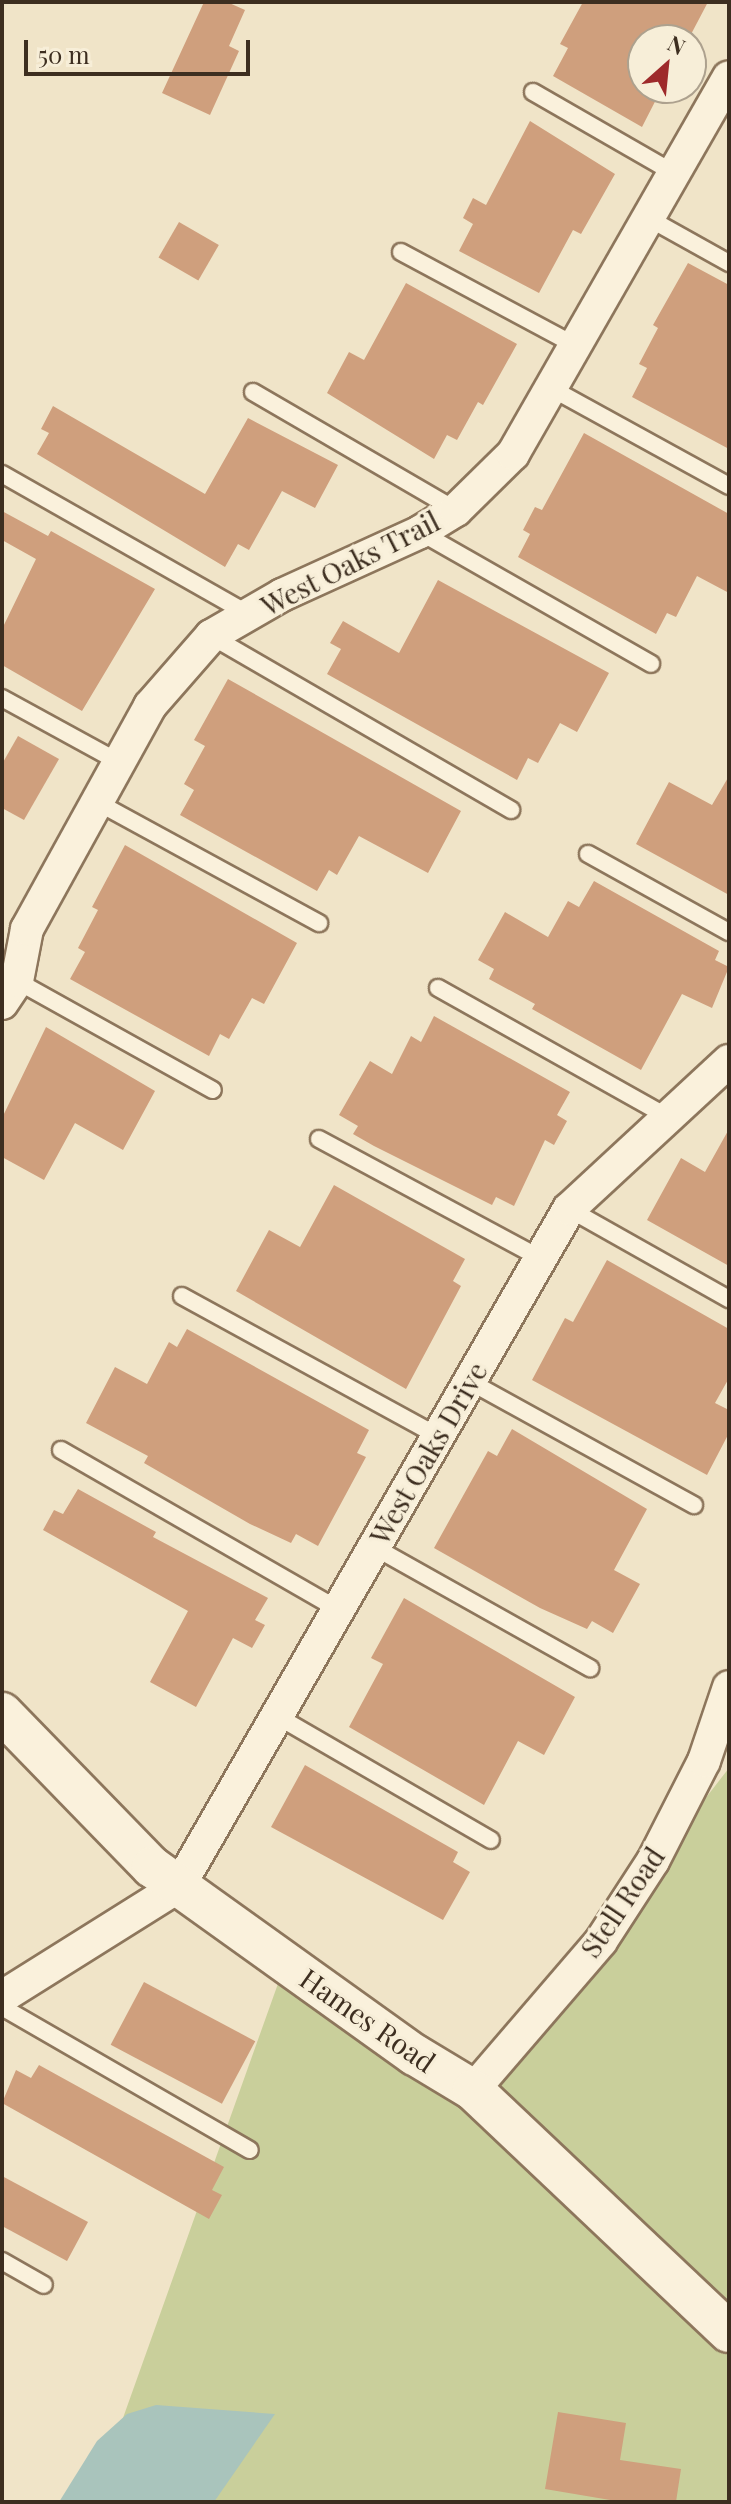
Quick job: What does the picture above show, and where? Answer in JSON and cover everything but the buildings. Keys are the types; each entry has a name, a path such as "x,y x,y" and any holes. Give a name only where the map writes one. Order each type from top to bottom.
{"street":[{"name":"West Oaks Trail","path":"9,992 27,929 150,706 211,636 248,614 420,532 456,510 513,454 729,77"},
{"name":"West Oaks Drive","path":"179,1886 569,1209 666,1116 724,1072"},
{"name":"Stell Road","path":"473,2090 601,1941 653,1861 704,1761 729,1687"},
{"name":"Hames Road","path":"2,1713 85,1803 179,1886 415,2055 473,2090 729,2332"},
{"path":"2,1997 179,1886"}],"lane":[{"path":"533,92 674,173"},
{"path":"648,218 729,263"},
{"path":"401,252 576,346"},
{"path":"551,388 729,486"},
{"path":"253,392 456,510"},
{"path":"2,474 248,614"},
{"path":"420,532 651,664"},
{"path":"211,636 511,810"},
{"path":"2,698 119,762"},
{"path":"97,802 319,923"},
{"path":"588,854 729,932"},
{"path":"438,988 666,1116"},
{"path":"9,992 213,1090"},
{"path":"319,1139 540,1258"},
{"path":"569,1209 729,1299"},
{"path":"182,1296 438,1436"},
{"path":"469,1381 694,1505"},
{"path":"61,1450 338,1609"},
{"path":"374,1547 590,1668"},
{"path":"277,1716 491,1840"},
{"path":"2,2007 250,2150"},
{"path":"2,2261 44,2285"}],"green space":[{"path":"729,1768 729,2502 93,2502 290,1950 481,2087"}],"water":[{"path":"156,2405 275,2414 214,2502 59,2502 97,2441 127,2414"}]}
